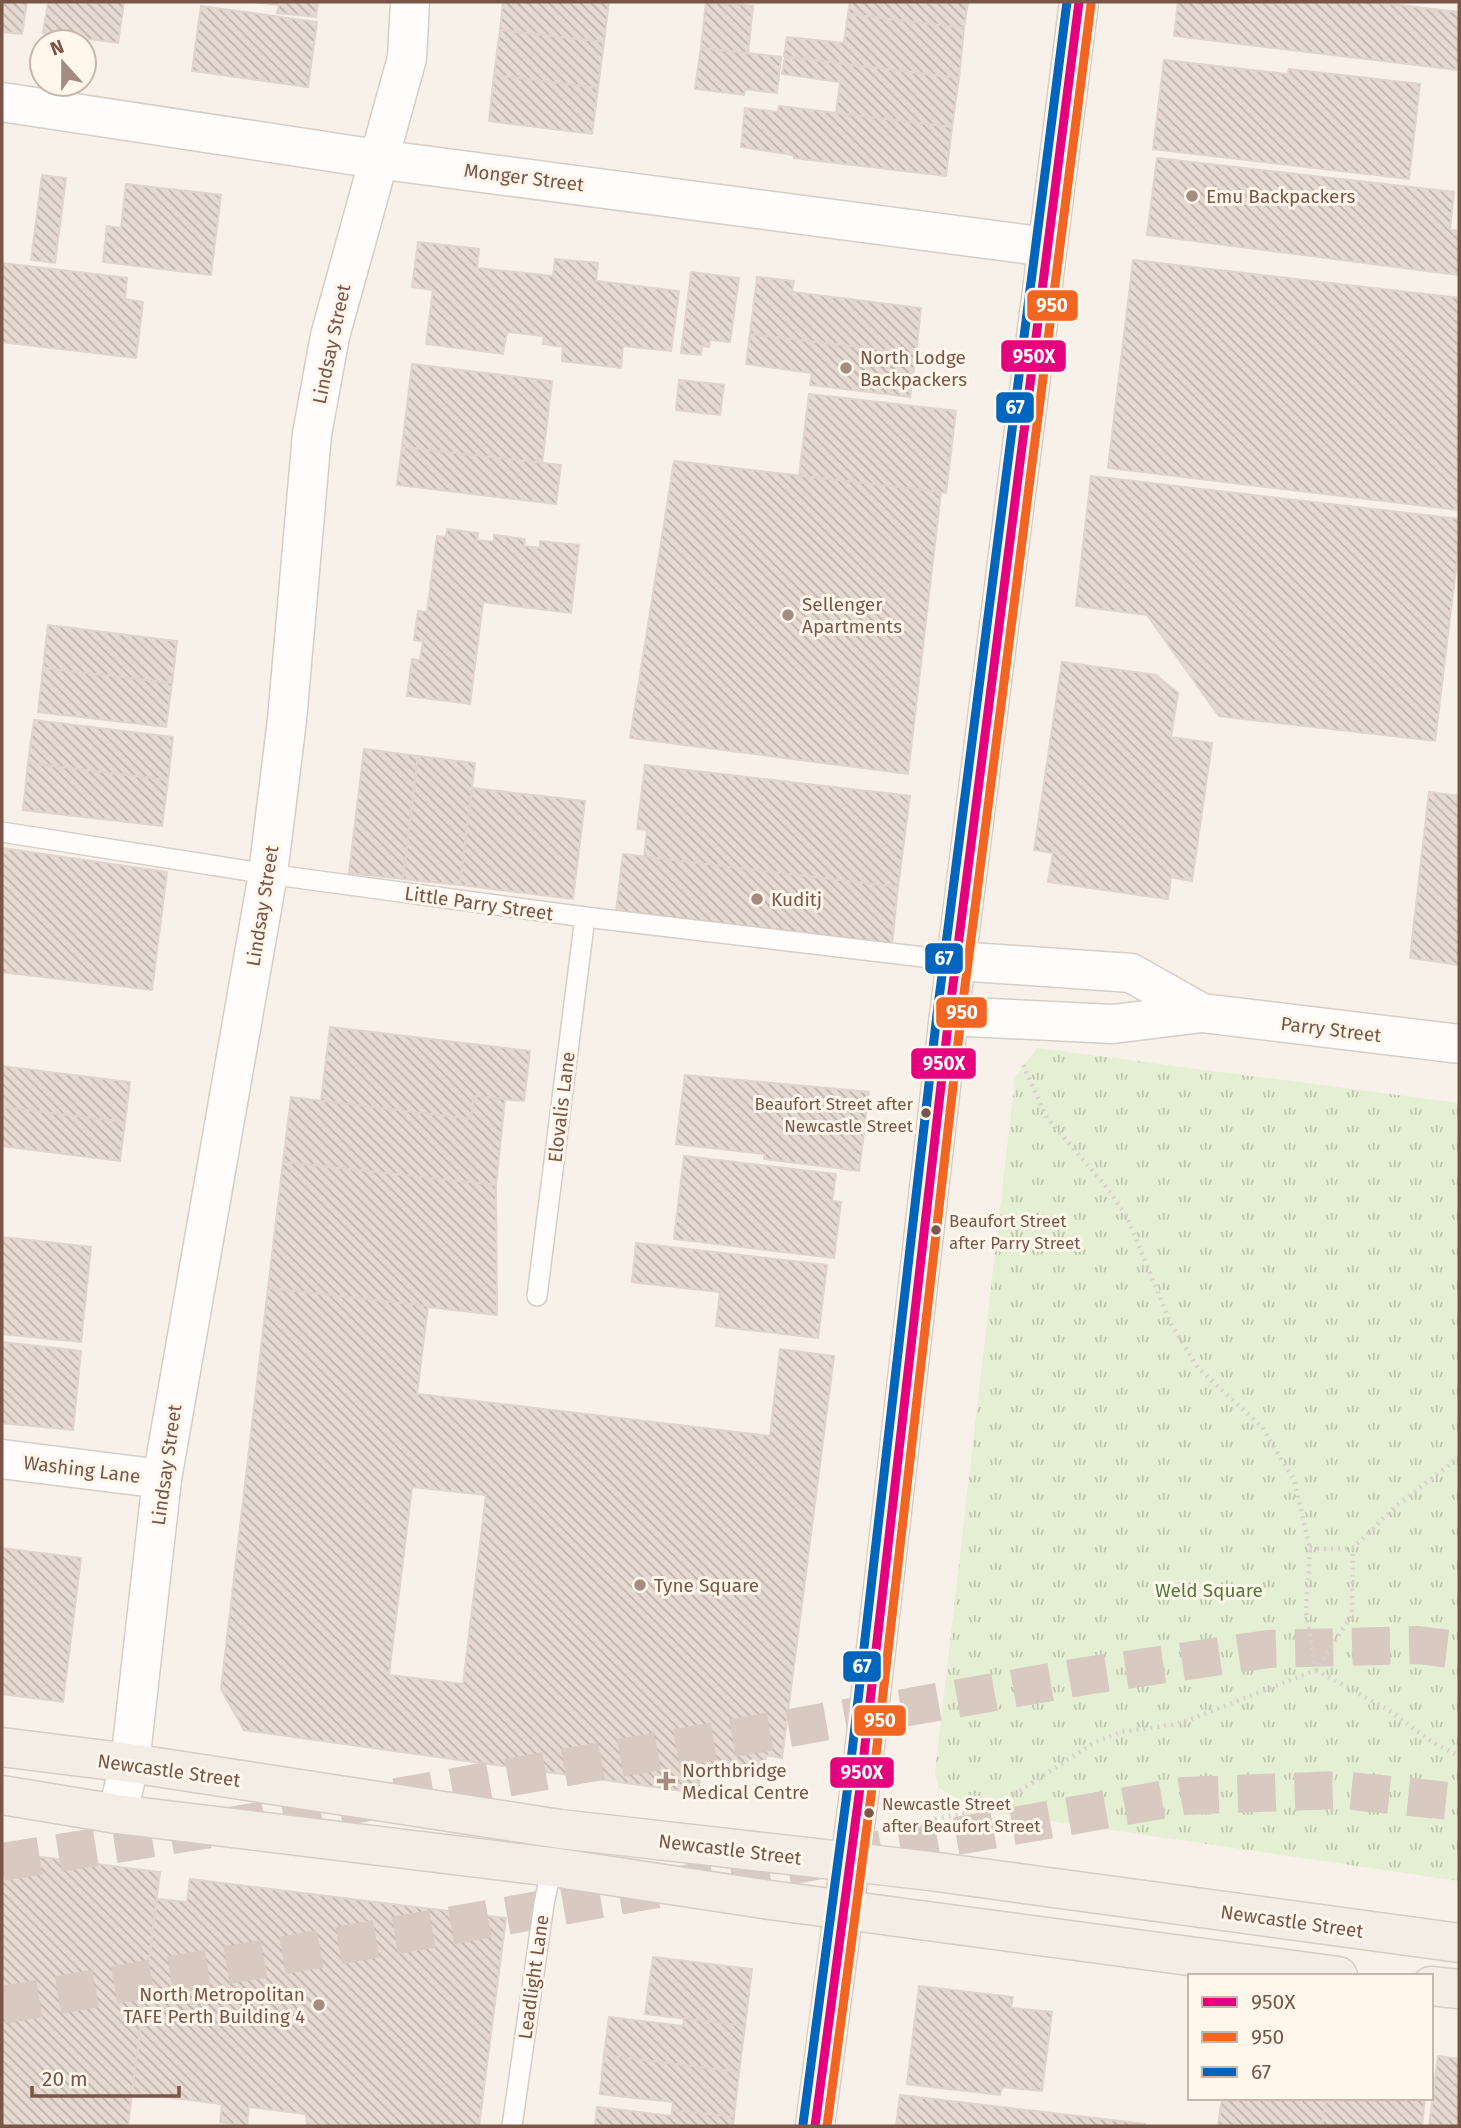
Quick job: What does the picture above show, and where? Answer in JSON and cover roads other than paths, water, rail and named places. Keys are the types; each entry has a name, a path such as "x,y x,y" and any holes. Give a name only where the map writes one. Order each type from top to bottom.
{"main road":[{"path":"815,2126 844,1909 949,1016 1079,2"},
{"name":"Newcastle Street","path":"2,1747 130,1763 560,1829 930,1871 1459,1943"},
{"path":"2,1795 117,1814 552,1867 1323,1974"},
{"path":"1433,1986 1459,1989"}],"street":[{"name":"Lindsay Street","path":"117,1814 130,1763 162,1479 268,874 287,720 312,433 330,335 407,58 410,2"},
{"name":"Monger Street","path":"2,102 377,159 1047,247"},
{"name":"Parry Street","path":"957,961 1131,973 1202,1013"},
{"name":"Parry Street","path":"949,1016 1113,1024 1202,1013 1459,1044"},
{"name":"Washing Lane","path":"2,1459 162,1479"}],"lane":[{"name":"Little Parry Street","path":"2,832 268,874 585,917 957,961"},
{"name":"Elovalis Lane","path":"537,1296 585,917"},
{"name":"Leadlight Lane","path":"512,2126 560,1829"}],"tunnel":[{"path":"2,1862 261,1821 1085,1676 1268,1649 1418,1645 1459,1650"},
{"path":"2,2005 1183,1796 1340,1790 1459,1802"}],"place":[{"name":"Emu Backpackers","path":"1192,196"},
{"name":"North Lodge Backpackers","path":"846,368"},
{"name":"Sellenger Apartments","path":"788,615"},
{"name":"Kuditj","path":"757,899"},
{"name":"Beaufort Street after Newcastle Street","path":"926,1113"},
{"name":"Beaufort Street after Parry Street","path":"936,1230"},
{"name":"Tyne Square","path":"640,1585"},
{"name":"Northbridge Medical Centre","path":"666,1781"},
{"name":"Newcastle Street after Beaufort Street","path":"869,1813"},
{"name":"North Metropolitan TAFE Perth Building 4","path":"319,2005"}],"park label":[{"name":"Weld Square","path":"1209,1590"}]}
